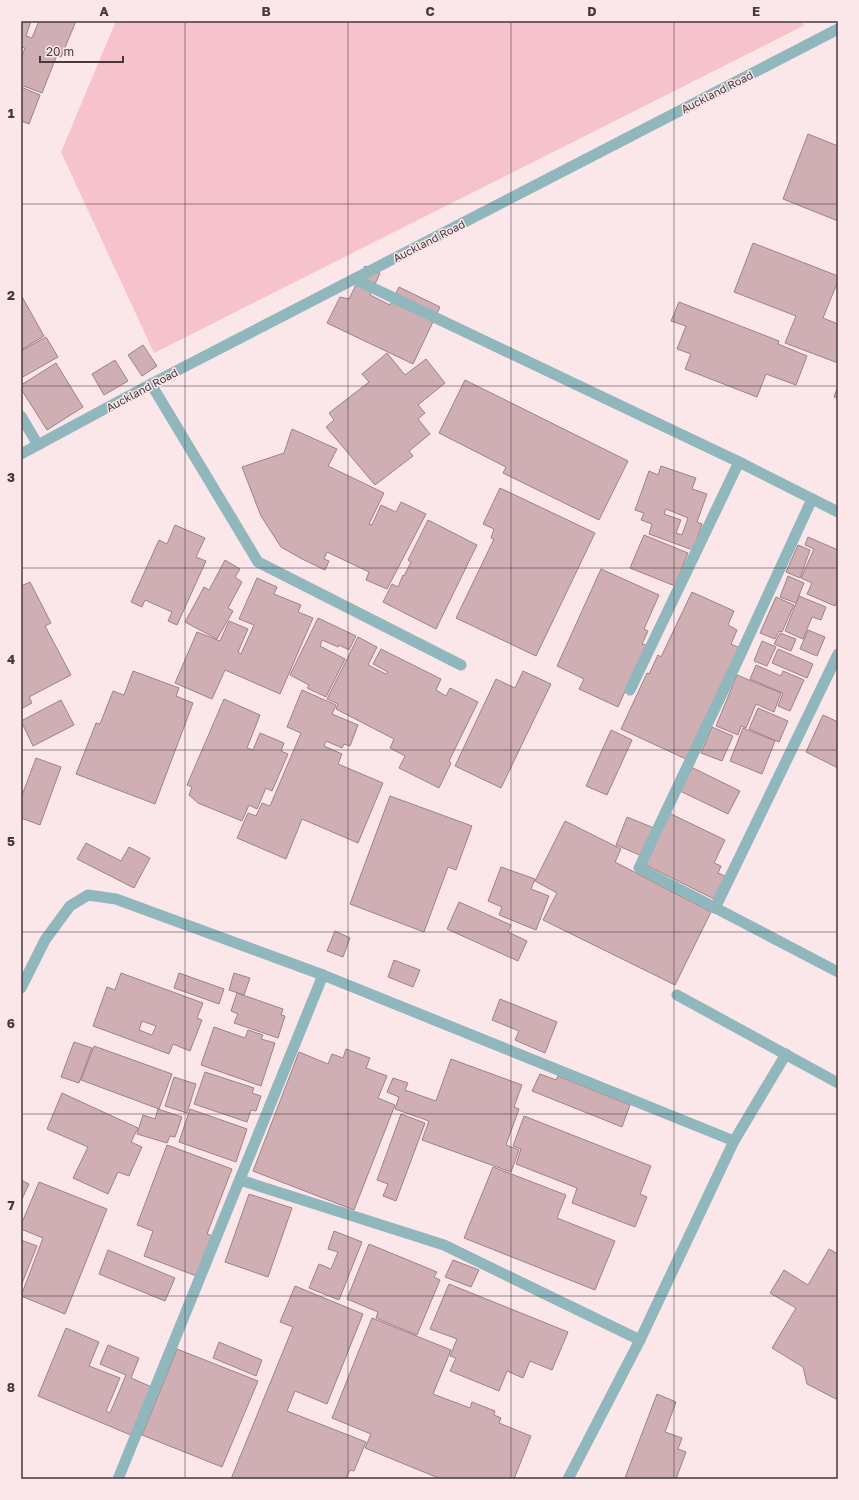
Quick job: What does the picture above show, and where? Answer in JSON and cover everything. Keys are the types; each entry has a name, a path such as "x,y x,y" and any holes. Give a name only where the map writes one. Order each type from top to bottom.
{"street":[{"name":"Auckland Road","path":"21,454 151,384 838,29"},
{"path":"354,279 739,462 838,512"},
{"path":"151,384 258,562 461,665"},
{"path":"21,416 38,445"},
{"path":"630,690 739,462"},
{"path":"812,499 737,662 639,868 838,972"},
{"path":"715,908 838,654"},
{"path":"21,988 45,940 70,906 88,895 116,899 323,976 734,1141"},
{"path":"118,1479 214,1247 323,976"},
{"path":"678,995 838,1083"},
{"path":"568,1479 640,1340 734,1141 786,1054"},
{"path":"240,1180 444,1245 640,1340"}],"shaded area":[{"path":"116,21 797,21 805,25 154,353 61,152"}],"building":[{"path":"21,21 31,21 26,36 32,38 39,21 76,21 61,57 57,55 42,93 21,85 21,58 25,48 21,47"},
{"path":"21,87 40,95 29,124 21,121"},
{"path":"808,134 838,146 838,221 783,199"},
{"path":"753,243 838,276 838,281 823,318 838,324 838,363 785,343 796,316 734,292"},
{"path":"365,266 380,273 370,295 390,305 399,287 440,307 413,364 327,323 340,297 349,299"},
{"path":"21,295 44,336 21,350"},
{"path":"679,302 779,341 778,344 807,356 796,385 766,374 757,397 685,369 691,354 677,349 686,326 671,321"},
{"path":"46,337 58,357 21,378 21,351"},
{"path":"143,345 157,366 142,376 128,355"},
{"path":"387,353 405,375 426,359 445,383 418,405 425,413 418,419 430,434 409,451 413,456 375,485 326,427 334,420 329,413 369,382 362,374"},
{"path":"115,360 128,381 104,395 92,374"},
{"path":"56,363 83,407 47,430 21,389 21,385"},
{"path":"465,380 628,461 599,520 503,473 506,467 439,433"},
{"path":"838,386 838,398 834,397"},
{"path":"292,429 337,449 328,466 384,493 369,524 372,525 381,505 396,512 401,502 426,514 387,589 366,580 369,572 327,552 324,559 329,561 325,570 281,547 261,516 242,467 284,453"},
{"path":"661,466 696,478 692,489 707,494 697,522 702,524 693,550 649,534 652,524 641,520 644,513 635,510 649,471 658,475","holes":["666,509 688,518 682,535 676,533 681,520 664,514"]},
{"path":"500,488 595,533 536,656 456,618 494,539 491,538 494,529 483,524"},
{"path":"428,520 477,545 436,629 383,602 392,584 398,587 411,562 408,560"},
{"path":"175,525 205,538 196,557 206,561 177,625 168,621 172,612 145,600 142,607 131,602 159,540 167,544"},
{"path":"644,535 688,553 675,586 630,568"},
{"path":"808,537 838,550 838,599 835,606 807,594 812,583 801,578 814,549 805,545"},
{"path":"798,545 810,550 800,578 786,572"},
{"path":"225,560 240,569 235,577 242,582 228,608 233,611 217,639 185,622 204,587 209,590"},
{"path":"601,569 659,595 644,629 648,631 642,644 646,645 618,707 579,689 584,679 557,666"},
{"path":"788,576 804,583 796,603 780,597"},
{"path":"257,578 277,587 274,594 301,605 298,612 313,618 280,694 225,670 212,699 175,683 197,632 220,641 229,621 248,629 238,652 241,654 254,625 239,619"},
{"path":"30,582 51,623 45,626 71,675 29,697 32,703 21,709 21,586"},
{"path":"692,592 734,611 728,625 737,630 731,644 740,648 688,760 621,729 647,673 649,674 658,655 661,657"},
{"path":"799,596 826,607 821,620 812,617 803,639 785,631"},
{"path":"776,597 794,605 782,632 779,631 775,639 760,633"},
{"path":"318,618 356,636 349,650 339,645 338,647 322,640 320,646 345,659 326,697 307,688 309,685 290,675"},
{"path":"808,630 825,637 817,656 800,649"},
{"path":"780,633 796,639 791,651 774,644"},
{"path":"358,637 377,647 368,665 386,674 388,672 373,664 381,649 441,679 436,690 446,696 450,688 478,702 449,761 451,763 439,788 399,768 405,756 390,748 394,739 336,709 338,704 327,699"},
{"path":"762,641 776,647 767,666 754,661"},
{"path":"778,649 813,664 807,678 772,663"},
{"path":"756,665 781,676 783,671 804,680 790,711 778,706 783,693 750,679"},
{"path":"133,671 179,688 176,696 193,703 155,804 76,774 96,723 100,724 113,691 124,695"},
{"path":"523,671 551,684 501,788 455,766 496,679 515,688"},
{"path":"737,675 781,693 774,712 756,704 746,728 741,726 738,735 716,726"},
{"path":"302,690 336,705 332,714 358,725 350,746 344,744 342,748 326,741 324,746 342,754 338,764 383,783 358,843 302,819 286,859 237,838 248,813 256,816 262,803 270,806 301,733 287,727"},
{"path":"224,699 260,715 247,748 253,750 260,733 284,743 281,751 288,754 272,791 266,788 257,809 249,805 242,821 198,803 189,795 192,787 187,785"},
{"path":"61,700 74,725 33,746 21,721"},
{"path":"758,708 788,721 779,742 749,729"},
{"path":"823,715 838,722 838,768 806,752"},
{"path":"712,727 733,736 722,761 701,753"},
{"path":"743,728 775,741 762,774 730,761"},
{"path":"611,730 632,740 607,795 586,786"},
{"path":"36,758 61,767 40,825 21,818 21,798"},
{"path":"691,767 740,791 728,814 680,791"},
{"path":"390,796 472,826 456,870 448,867 424,932 350,904"},
{"path":"669,813 725,840 714,863 721,866 718,873 725,876 714,899 644,864"},
{"path":"627,817 654,828 642,856 616,845"},
{"path":"565,821 621,849 615,862 711,912 675,985 543,920 557,893 535,881"},
{"path":"86,843 121,861 129,847 150,858 134,888 77,859"},
{"path":"501,867 535,879 531,889 549,896 536,930 499,915 502,907 488,901"},
{"path":"459,902 511,925 508,932 527,941 518,961 447,929"},
{"path":"335,931 350,938 343,957 327,951"},
{"path":"394,960 420,970 413,987 388,977"},
{"path":"121,973 203,1003 197,1018 202,1020 190,1051 173,1044 169,1054 93,1026 107,987 115,990","holes":["142,1021 156,1026 152,1035 139,1030"]},
{"path":"179,973 224,989 219,1004 174,988"},
{"path":"234,973 250,978 244,995 229,990"},
{"path":"237,993 283,1009 281,1015 285,1016 278,1038 234,1023 238,1014 231,1011"},
{"path":"500,999 557,1022 545,1053 515,1040 519,1031 492,1020"},
{"path":"214,1027 245,1038 248,1030 263,1035 261,1039 275,1043 261,1086 201,1065"},
{"path":"74,1042 92,1048 79,1083 61,1077"},
{"path":"94,1046 172,1074 159,1109 81,1080"},
{"path":"346,1049 370,1058 366,1068 387,1076 378,1098 395,1105 354,1210 253,1171 299,1052 328,1064 332,1054 343,1058"},
{"path":"451,1059 522,1085 514,1107 519,1109 506,1145 519,1150 511,1172 422,1140 429,1121 395,1109 399,1097 387,1092 393,1078 408,1083 405,1090 436,1101"},
{"path":"205,1072 254,1088 252,1093 261,1096 256,1111 251,1110 247,1122 194,1104"},
{"path":"540,1074 556,1080 558,1076 630,1105 622,1127 532,1091"},
{"path":"174,1077 196,1084 187,1113 165,1106"},
{"path":"62,1093 138,1128 131,1142 142,1147 129,1176 118,1172 108,1194 73,1178 88,1147 47,1129"},
{"path":"158,1109 182,1117 175,1137 170,1136 167,1143 137,1134 143,1115 155,1119"},
{"path":"190,1109 247,1129 236,1162 179,1142"},
{"path":"401,1114 425,1123 396,1201 383,1196 388,1184 377,1180"},
{"path":"524,1116 651,1166 640,1194 647,1197 635,1227 572,1203 577,1188 516,1164 521,1149 513,1146"},
{"path":"167,1145 232,1169 207,1234 215,1237 199,1277 144,1256 153,1231 137,1225"},
{"path":"493,1167 566,1195 557,1218 615,1241 595,1290 464,1238"},
{"path":"21,1180 29,1184 21,1201"},
{"path":"39,1182 107,1209 65,1314 21,1296 43,1238 21,1229 21,1225"},
{"path":"249,1194 292,1208 268,1277 225,1262"},
{"path":"334,1231 362,1242 339,1300 309,1288 319,1264 331,1269 338,1252 328,1249"},
{"path":"21,1240 37,1246 21,1286"},
{"path":"369,1244 437,1272 434,1277 440,1280 417,1335 376,1318 378,1312 347,1299"},
{"path":"829,1249 838,1254 838,1398 836,1399 807,1384 803,1367 772,1348 796,1308 770,1293 784,1270 808,1285"},
{"path":"108,1250 175,1278 165,1301 99,1274"},
{"path":"453,1260 479,1270 471,1287 445,1277"},
{"path":"449,1284 568,1332 552,1370 530,1361 523,1378 507,1371 499,1391 450,1371 456,1358 450,1356 457,1339 430,1329"},
{"path":"295,1286 363,1314 327,1404 295,1391 287,1411 366,1442 354,1471 350,1470 346,1479 231,1479 293,1327 280,1322"},
{"path":"372,1318 451,1350 433,1394 470,1408 472,1402 495,1411 494,1415 501,1418 499,1423 531,1436 514,1479 441,1479 365,1448 371,1434 332,1418"},
{"path":"66,1328 99,1342 89,1366 120,1378 106,1411 110,1413 126,1375 100,1364 108,1345 139,1358 131,1378 154,1388 133,1436 38,1396"},
{"path":"219,1342 262,1360 256,1376 213,1358"},
{"path":"177,1349 258,1381 222,1467 142,1435"},
{"path":"657,1394 676,1402 665,1432 682,1438 678,1449 686,1452 676,1479 625,1478"}]}
